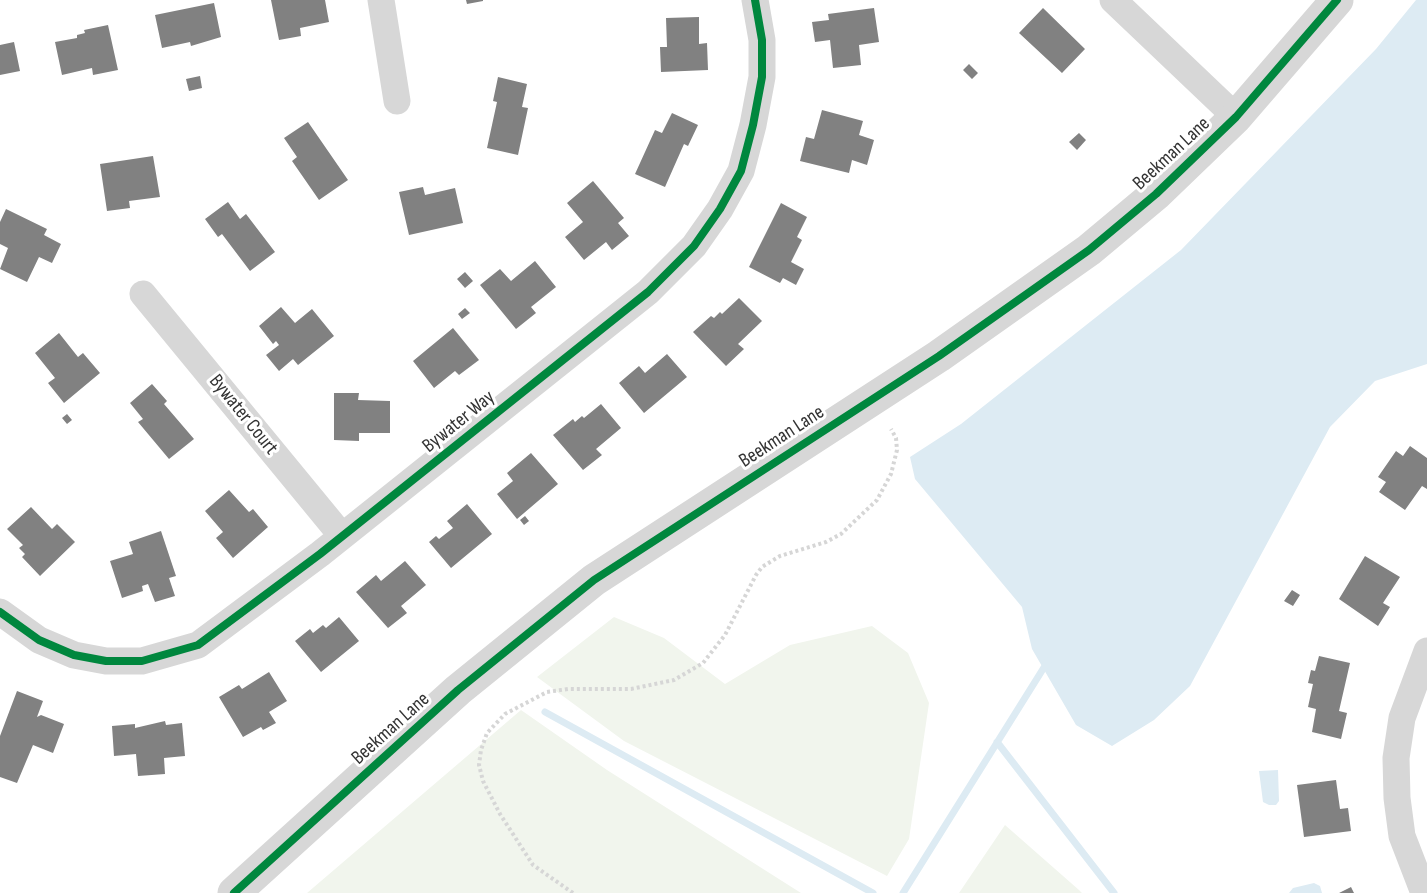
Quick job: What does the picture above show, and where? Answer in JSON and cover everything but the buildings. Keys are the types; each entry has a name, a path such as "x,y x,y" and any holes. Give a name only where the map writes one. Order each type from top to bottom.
{"street":[{"path":"381,0 397,101"},
{"name":"Bywater Way","path":"0,612 39,640 74,655 106,661 142,661 198,645 342,536 648,292 694,246 720,209 741,171 762,77 762,40 754,0"},
{"path":"1113,0 1236,117"},
{"name":"Beekman Lane","path":"234,893 458,690 549,614 653,539 1015,305 1089,250 1148,201 1236,117 1337,0"},
{"name":"Bywater Court","path":"143,294 342,536"},
{"path":"1424,893 1402,836 1397,798 1396,758 1402,718 1427,651"}],"path":[{"path":"573,893 548,878 533,865 500,814 483,781 479,765 481,750 487,734 506,714 547,692 568,689 607,691 631,689 674,680 703,663 725,634 762,567 780,556 826,542 841,534 876,500 891,474 897,450 896,438 891,429"}],"shaded area":[{"path":"1416,0 1427,0 1427,364 1375,381 1330,427 1190,686 1154,720 1112,746 1076,725 1032,649 1022,607 915,479 910,457 961,424 1181,250 1376,49"},
{"path":"614,617 664,638 725,684 790,645 872,626 908,653 929,703 909,839 887,876 624,741 537,677"},
{"path":"521,710 607,770 801,893 307,893"},
{"path":"1278,770 1279,801 1276,805 1269,805 1263,802 1259,771"},
{"path":"1005,825 1079,890 1082,893 959,893"},
{"path":"1314,883 1320,886 1322,893 1289,893 1293,888"}],"waterway":[{"path":"903,893 1048,661"},
{"path":"545,712 873,893"},
{"path":"997,742 1114,893"}],"cycle path":[{"path":"0,612 39,640 74,655 106,661 142,661 198,645 320,554 648,292 694,246 720,209 741,171 762,77 762,40 755,0"},
{"path":"234,893 458,690 594,580 939,356 1089,250 1156,194 1236,117 1337,0"}]}
